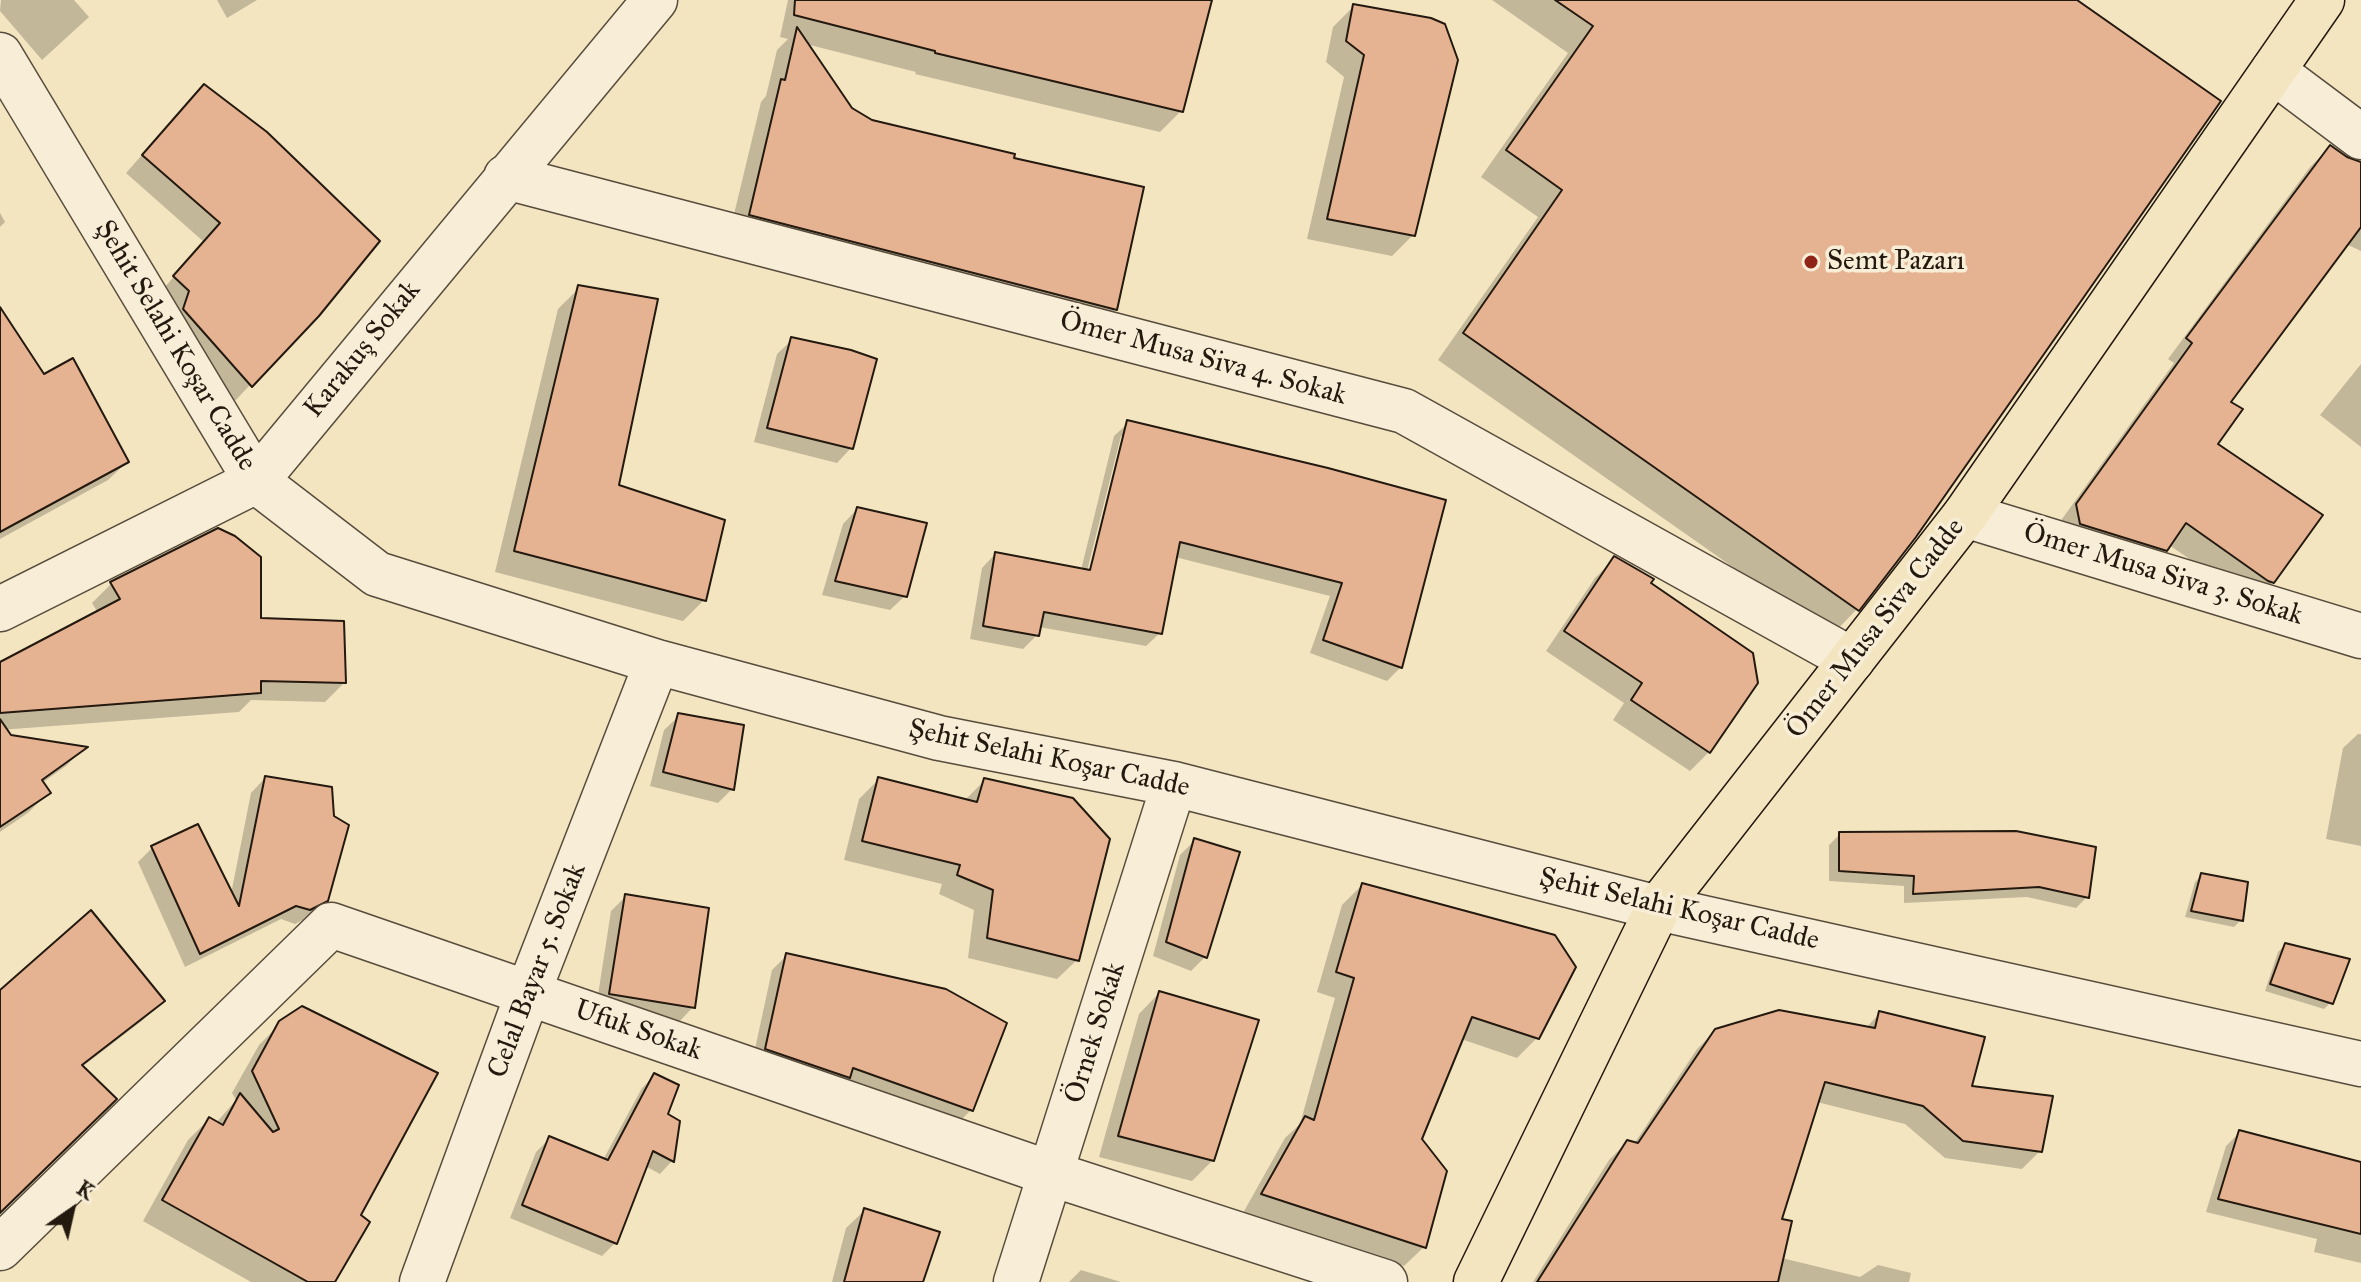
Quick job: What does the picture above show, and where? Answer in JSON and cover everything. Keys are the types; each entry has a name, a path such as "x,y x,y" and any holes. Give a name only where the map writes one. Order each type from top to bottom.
{"main road":[{"name":"Ömer Musa Siva Cadde","path":"1476,1282 1658,908 1965,515 2322,0"}],"street":[{"name":"Karakuş Sokak","path":"0,609 256,481 655,0"},
{"name":"Şehit Selahi Koşar Cadde","path":"0,55 256,481 377,574 657,662 939,738 1174,784 1658,908 2361,1064"},
{"path":"2273,71 2361,137"},
{"name":"Ömer Musa Siva 4. Sokak","path":"506,177 1404,411 1852,660"},
{"name":"Ömer Musa Siva 3. Sokak","path":"1965,515 2361,636"},
{"name":"Celal Bayar 5. Sokak","path":"422,1282 528,993 657,662"},
{"name":"Örnek Sokak","path":"1016,1282 1174,784"},
{"name":"Ufuk Sokak","path":"0,1248 331,925 1052,1174 1385,1282"}],"building":[{"path":"795,0 1212,0 1183,112 935,53 794,15"},
{"name":"Semt Pazarı","path":"1555,0 2077,0 2221,101 1916,537 1859,611 1463,333 1562,190 1506,150 1593,26"},
{"path":"1353,4 1431,18 1445,24 1458,60 1415,236 1327,219 1364,55 1346,41"},
{"path":"797,27 852,108 872,120 1015,154 1014,158 1144,187 1117,310 749,215 781,79 785,80"},
{"path":"204,84 267,132 380,241 319,316 252,387 183,309 189,291 173,276 220,223 142,155"},
{"path":"2330,145 2361,162 2361,227 2231,402 2243,409 2218,444 2323,515 2274,583 2186,523 2167,551 2080,524 2076,504 2192,343 2186,338"},
{"path":"578,285 658,299 619,485 725,520 706,601 514,551"},
{"path":"0,307 44,374 73,358 129,462 0,532"},
{"path":"791,337 877,359 853,449 767,428"},
{"path":"1127,420 1446,500 1402,668 1323,640 1342,583 1180,542 1162,634 1044,612 1039,636 983,626 995,552 1090,570"},
{"path":"857,507 927,523 907,597 835,581"},
{"path":"218,528 235,536 261,557 261,618 344,621 346,683 261,681 261,693 0,713 0,662 120,599 110,582"},
{"path":"1614,556 1654,579 1651,583 1753,653 1758,683 1710,753 1631,700 1642,683 1564,631"},
{"path":"678,713 744,725 734,790 663,772"},
{"path":"0,719 11,735 88,747 42,780 51,793 0,827"},
{"path":"265,776 332,787 334,816 349,825 328,901 310,910 296,906 200,954 151,846 198,824 239,906"},
{"path":"878,777 977,802 984,778 1073,798 1110,839 1079,961 987,938 993,890 957,875 960,865 862,841"},
{"path":"2016,831 2096,847 2089,898 2039,887 1913,894 1914,876 1839,871 1839,832"},
{"path":"1194,838 1240,852 1207,958 1166,942"},
{"path":"2201,873 2248,882 2243,921 2191,911"},
{"path":"1362,883 1555,935 1576,967 1539,1039 1472,1017 1422,1139 1447,1171 1426,1248 1261,1194 1305,1116 1314,1120 1354,978 1336,972"},
{"path":"625,894 709,908 695,1008 609,994"},
{"path":"91,910 165,1001 82,1065 117,1099 0,1213 0,990"},
{"path":"2285,943 2350,959 2333,1004 2270,984"},
{"path":"786,953 946,989 1007,1023 973,1111 853,1068 850,1078 765,1049"},
{"path":"1159,991 1259,1020 1214,1161 1118,1136"},
{"path":"302,1006 438,1073 361,1215 370,1222 335,1282 308,1282 162,1200 209,1117 223,1125 240,1093 273,1132 279,1129 252,1071 279,1021"},
{"path":"1779,1010 1875,1028 1879,1011 1985,1037 1972,1086 2053,1096 2042,1152 1963,1141 1923,1106 1825,1082 1782,1219 1792,1221 1778,1282 1537,1282 1627,1140 1638,1143 1715,1029"},
{"path":"654,1073 679,1085 668,1114 680,1121 674,1162 653,1151 617,1244 522,1205 549,1136 608,1160"},
{"path":"2239,1130 2361,1162 2361,1234 2218,1199"},
{"path":"864,1208 940,1232 923,1282 844,1282"}],"place":[{"name":"Semt Pazarı","path":"1811,262"}]}
